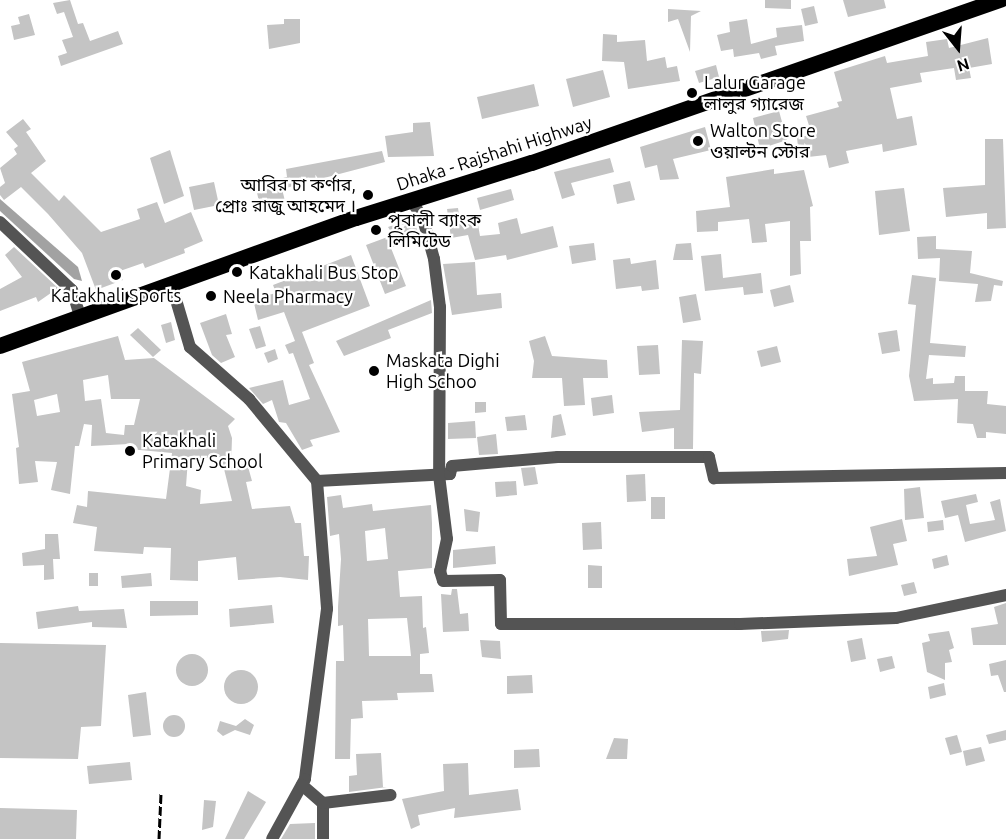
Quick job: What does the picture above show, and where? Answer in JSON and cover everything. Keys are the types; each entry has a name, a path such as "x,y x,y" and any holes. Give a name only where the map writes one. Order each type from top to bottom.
{"highway":[{"name":"Dhaka - Rajshahi Highway","path":"0,346 171,283 532,163 1001,0"}],"street":[{"path":"412,201 423,219 434,259 440,307 439,475 447,539 440,571 443,581 500,580 501,624 740,624 896,618 1006,595"},
{"path":"0,222 72,290 80,316"},
{"path":"171,283 190,347 249,399 317,481 327,609 302,785 272,839"},
{"path":"317,481 450,474 452,466 558,456 710,457 714,478 1006,474"},
{"path":"302,785 323,803 391,795"},
{"path":"323,803 323,839"}],"shaded area":[{"path":"0,199 78,267 82,281 74,279 0,211"}],"building":[{"path":"70,0 78,24 83,23 90,41 118,31 123,44 61,66 58,56 67,53 62,40 73,37 64,12 57,14 53,3"},
{"path":"765,0 791,0 791,9 765,8"},
{"path":"843,0 884,0 886,8 848,17"},
{"path":"814,6 818,23 805,26 801,9"},
{"path":"668,9 701,11 691,16 690,52 678,19 668,22"},
{"path":"29,14 35,35 14,40 11,26 20,24 18,17"},
{"path":"284,19 300,19 300,43 269,49 267,25 284,24"},
{"path":"747,19 751,44 777,37 776,28 802,25 804,41 775,46 777,55 761,59 759,53 734,57 733,49 721,51 717,35 730,32 729,22"},
{"path":"603,34 617,35 617,42 645,40 647,61 665,57 667,68 677,66 680,81 628,89 624,62 602,61"},
{"path":"988,38 992,64 969,68 971,78 956,80 954,68 920,73 922,82 890,88 897,119 912,116 917,145 883,152 882,144 846,151 849,163 829,168 826,155 799,158 797,137 812,135 806,116 839,107 837,102 842,101 834,72 885,56 887,63 928,56 926,42 947,39 949,48"},
{"path":"716,65 719,77 699,83 695,71"},
{"path":"603,70 610,97 573,107 566,79"},
{"path":"534,84 539,106 482,119 477,97"},
{"path":"779,111 787,140 760,149 753,118"},
{"path":"23,119 31,129 26,132 46,161 31,173 59,201 64,195 101,232 140,219 137,209 157,202 165,223 191,212 203,241 184,249 185,253 145,268 143,263 120,271 123,280 96,290 82,253 21,187 4,200 0,195 0,187 5,183 0,168 17,154 14,149 18,146 6,132"},
{"path":"430,122 434,156 388,157 385,136 413,132 413,123"},
{"path":"705,127 711,150 673,159 679,179 660,180 657,165 645,168 640,147"},
{"path":"985,139 1003,139 1006,228 987,229 987,213 946,217 943,188 985,185"},
{"path":"170,150 184,196 164,204 150,158"},
{"path":"382,151 385,162 282,189 285,201 260,206 255,184 287,177 286,169"},
{"path":"610,158 614,172 571,183 575,195 562,199 554,172"},
{"path":"774,169 774,174 804,170 813,206 810,207 811,241 800,241 801,274 790,276 790,221 765,224 767,242 752,243 749,219 718,222 718,231 697,232 696,211 730,207 726,177"},
{"path":"630,181 635,200 617,204 613,185"},
{"path":"214,182 219,205 194,210 189,187"},
{"path":"904,188 910,231 879,235 875,191"},
{"path":"511,189 514,200 480,210 477,198"},
{"path":"458,208 460,222 477,219 480,236 500,234 498,223 517,218 521,234 553,226 558,247 507,260 506,255 475,260 468,235 451,238 447,209"},
{"path":"413,218 419,235 391,248 406,286 385,294 366,245 393,235 388,227"},
{"path":"936,236 936,249 972,251 970,273 1003,281 1002,286 994,285 991,301 975,302 978,284 939,281 940,258 918,259 917,237"},
{"path":"594,243 596,260 572,264 569,246"},
{"path":"691,243 693,260 673,260 676,244"},
{"path":"14,247 58,288 38,302 36,297 0,311 0,289 22,277 5,255"},
{"path":"721,254 723,278 761,273 763,293 744,295 743,287 705,291 701,256"},
{"path":"351,255 370,306 302,332 314,363 309,365 340,432 310,440 313,446 302,450 286,423 279,422 272,400 263,404 249,388 283,380 289,405 310,399 293,353 289,354 285,345 295,341 284,312 258,320 253,299 276,293 273,285"},
{"path":"630,258 631,264 656,260 659,289 642,291 641,286 616,289 613,260"},
{"path":"475,262 477,295 501,293 502,308 452,315 443,264"},
{"path":"912,275 936,278 930,343 966,346 965,357 929,355 926,379 933,378 933,384 954,383 955,376 965,376 965,391 988,391 987,404 1006,406 1006,434 986,432 986,438 977,438 973,424 957,423 958,399 914,401 909,376 916,305 908,304"},
{"path":"790,285 794,302 774,307 770,290"},
{"path":"696,294 701,320 683,323 679,297"},
{"path":"431,300 432,313 388,330 391,338 344,356 336,341"},
{"path":"226,314 232,334 226,335 235,357 221,363 212,355 200,323"},
{"path":"171,322 175,340 166,343 161,325"},
{"path":"260,326 266,346 256,349 249,329"},
{"path":"138,328 161,350 153,357 130,335"},
{"path":"897,330 900,351 882,354 878,333"},
{"path":"118,336 125,360 154,358 235,419 228,426 232,438 231,467 247,463 252,481 246,482 252,509 290,506 295,523 301,523 304,556 309,556 308,580 280,577 238,580 236,557 198,561 198,581 170,580 171,548 144,547 143,554 94,551 97,527 73,523 77,505 87,507 88,491 166,499 172,453 129,449 129,444 91,446 92,425 84,424 79,446 75,446 70,494 51,490 57,462 35,461 38,482 19,484 16,448 19,447 12,394 30,391 22,362","holes":["108,375 111,399 140,399 134,425 125,425 124,435 106,433 101,399 85,401 83,380","57,394 60,412 37,416 34,400","221,457 232,501 200,504 201,490 186,486 188,459"]},
{"path":"545,336 552,356 607,360 608,378 583,378 585,405 564,406 562,378 532,378 534,361 529,341"},
{"path":"682,340 703,341 701,374 694,373 693,449 674,449 674,428 642,432 639,412 680,410"},
{"path":"658,345 660,374 639,375 637,346"},
{"path":"777,346 781,362 761,367 757,351"},
{"path":"275,349 278,359 268,363 264,353"},
{"path":"612,395 614,413 593,416 591,398"},
{"path":"475,402 486,402 486,412 475,413"},
{"path":"561,414 566,435 551,438 553,416"},
{"path":"525,415 527,430 507,431 505,417"},
{"path":"475,421 476,438 448,439 448,423"},
{"path":"496,434 498,454 479,455 477,437"},
{"path":"535,467 538,484 524,486 521,468"},
{"path":"645,474 646,501 627,502 626,475"},
{"path":"516,481 517,495 496,497 495,482"},
{"path":"920,487 924,518 905,520 904,489"},
{"path":"976,494 978,502 966,505 970,524 995,520 990,502 1000,499 1006,531 965,542 958,515 945,518 941,501"},
{"path":"341,495 343,508 372,504 373,511 431,505 432,568 398,571 400,597 422,596 423,628 426,627 429,653 420,654 420,674 432,674 434,692 397,693 398,700 362,701 363,718 351,719 350,759 335,759 336,661 344,661 343,625 338,626 341,559 339,534 330,536 327,497","holes":["385,528 388,559 367,561 365,531","407,618 411,656 369,656 368,619"]},
{"path":"651,497 665,497 665,519 651,519"},
{"path":"464,509 480,512 478,532 466,531"},
{"path":"902,519 907,541 893,544 898,565 849,576 847,559 877,556 870,527"},
{"path":"943,520 944,530 928,532 927,522"},
{"path":"601,522 602,549 583,550 582,523"},
{"path":"45,534 58,534 60,559 53,559 54,579 44,580 44,565 23,566 22,553 45,549"},
{"path":"495,546 496,564 453,568 453,550"},
{"path":"947,555 949,565 934,569 932,559"},
{"path":"588,565 602,566 602,588 588,588"},
{"path":"89,573 98,573 98,586 89,586"},
{"path":"151,573 152,586 122,588 121,576"},
{"path":"914,582 917,593 904,596 901,585"},
{"path":"452,589 457,589 460,614 468,613 469,631 443,632 441,594 451,595"},
{"path":"150,601 198,601 198,615 150,616"},
{"path":"1006,603 1006,645 973,645 971,628 998,624 994,607"},
{"path":"272,605 274,623 230,627 229,609"},
{"path":"78,606 79,611 124,609 127,628 92,627 92,622 38,629 36,612"},
{"path":"789,630 788,639 762,642 761,631"},
{"path":"949,631 954,648 949,650 952,662 945,663 945,680 927,672 922,643 930,641 928,634"},
{"path":"862,638 866,659 851,662 847,641"},
{"path":"480,640 500,641 501,659 482,657"},
{"path":"0,643 106,645 101,726 81,727 78,759 0,758"},
{"path":"192,654 204,658 208,670 204,682 192,686 180,682 176,670 180,658"},
{"path":"892,656 895,668 880,672 877,659"},
{"path":"1006,660 1006,692 1004,692 998,675 991,676 989,664"},
{"path":"241,670 253,675 258,687 253,699 241,704 229,699 224,687 229,675"},
{"path":"532,675 533,693 507,694 507,676"},
{"path":"944,683 946,695 930,699 928,687"},
{"path":"146,692 151,735 133,737 128,695"},
{"path":"174,715 182,718 185,726 182,734 174,737 166,734 163,726 166,718"},
{"path":"245,719 254,725 250,735 235,730 223,736 217,731 220,721 236,726"},
{"path":"1006,730 1006,740 989,744 986,735"},
{"path":"957,735 962,752 950,755 945,738"},
{"path":"614,738 628,739 627,759 606,759"},
{"path":"981,747 985,761 966,766 963,751"},
{"path":"539,749 540,767 514,768 514,750"},
{"path":"381,753 383,787 387,787 349,792 349,776 357,775 356,754"},
{"path":"130,762 132,780 89,784 87,766"},
{"path":"468,763 469,795 518,789 521,810 454,818 455,808 418,815 420,825 411,829 402,799 444,791 443,764"},
{"path":"248,791 266,802 244,839 225,839"},
{"path":"204,800 216,801 213,827 202,830"},
{"path":"0,808 77,810 76,839 0,839"},
{"path":"315,823 315,839 281,839 290,824"}],"railway":[{"path":"159,839 161,793"}],"place":[{"name":"Lalur Garage লালুর গ্যারেজ","path":"692,93"},
{"name":"Walton Store ওয়াল্টন স্টোর","path":"698,141"},
{"name":"আবির চা কর্ণার, প্রোঃ রাজু আহমেদ ।","path":"368,195"},
{"name":"পূবালী ব্যাংক লিমিটেড","path":"376,230"},
{"name":"Katakhali Bus Stop","path":"237,272"},
{"name":"Katakhali Sports","path":"116,275"},
{"name":"Neela Pharmacy","path":"211,296"},
{"name":"Maskata Dighi High Schoo","path":"374,371"},
{"name":"Katakhali Primary School","path":"130,451"}]}
